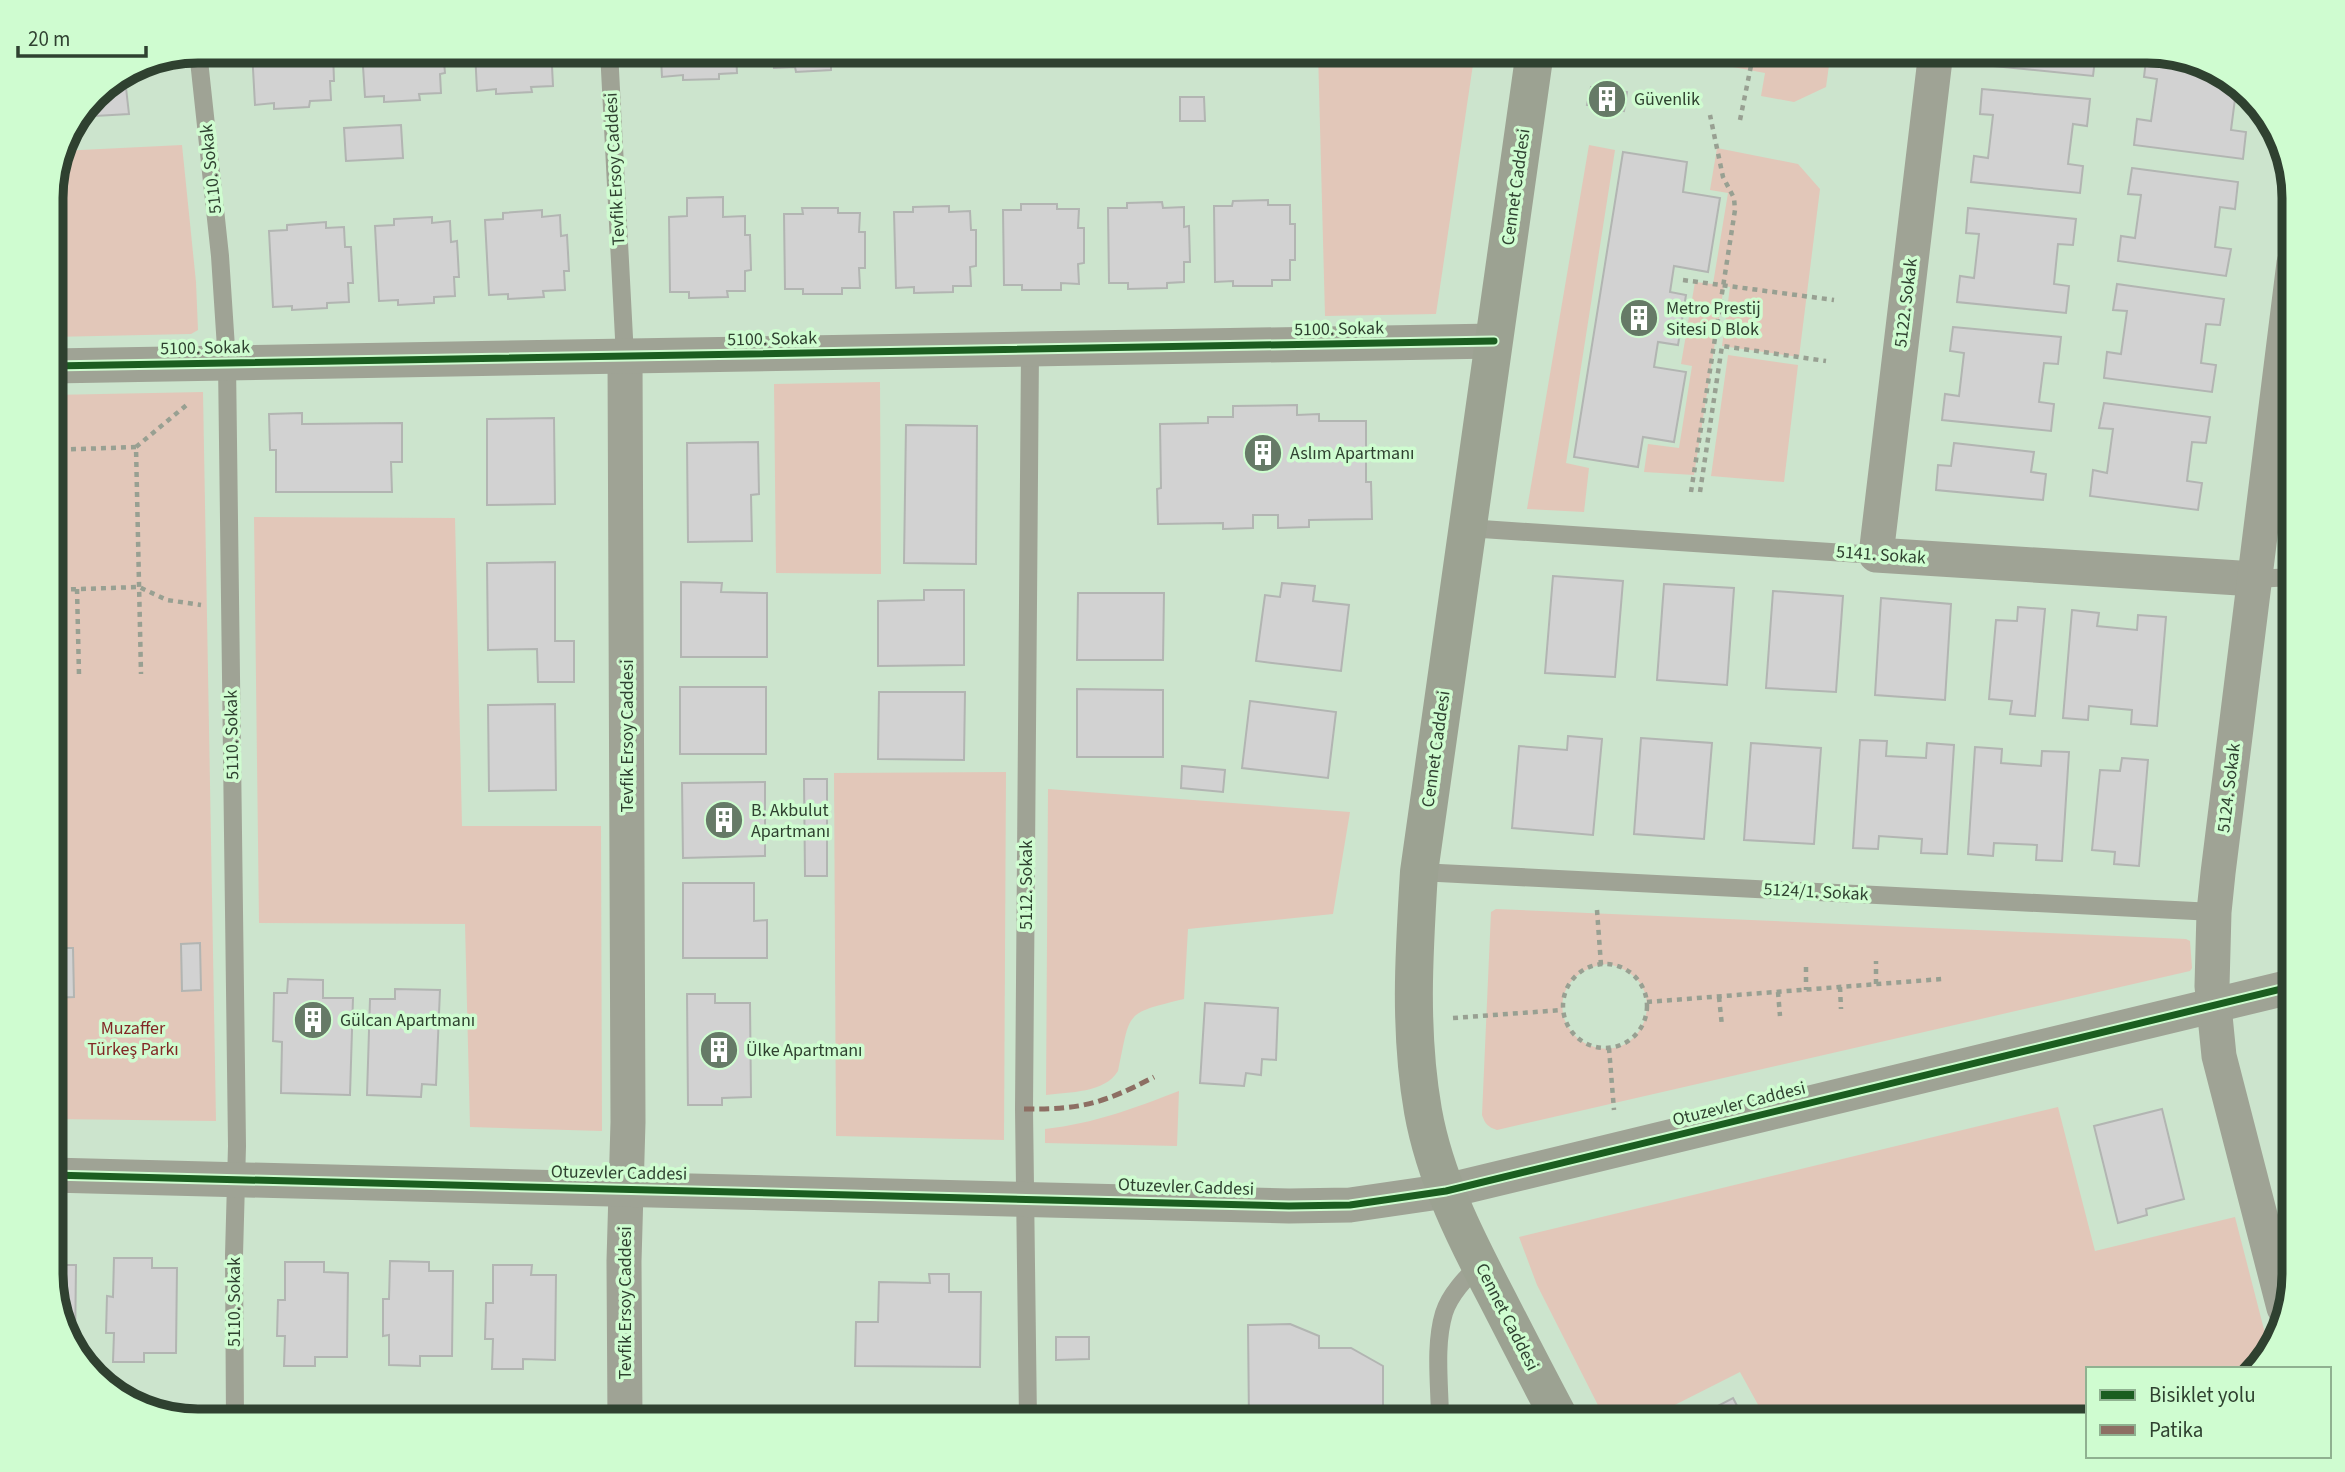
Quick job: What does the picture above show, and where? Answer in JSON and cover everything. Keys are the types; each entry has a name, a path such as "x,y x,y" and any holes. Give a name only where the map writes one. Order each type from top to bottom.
{"street":[{"name":"Cennet Caddesi","path":"1533,63 1419,872 1412,971 1415,1051 1424,1114 1446,1191 1460,1227 1555,1409"},
{"name":"5122. Sokak","path":"1876,555 1935,63"},
{"name":"5100. Sokak","path":"63,366 1494,341"},
{"name":"Tevfik Ersoy Caddesi","path":"625,357 628,1109 624,1261 625,1409"},
{"name":"5124. Sokak","path":"2280,1294 2224,1079 2214,1006 2214,912 2282,360"},
{"name":"5141. Sokak","path":"1876,555 2255,579"},
{"name":"Otuzevler Caddesi","path":"63,1175 1350,1205 1446,1191 2282,989"}],"lane":[{"name":"5110. Sokak","path":"199,63 220,256 227,363 236,1180 235,1409"},
{"name":"Tevfik Ersoy Caddesi","path":"610,63 625,357"},
{"name":"5112. Sokak","path":"1028,1409 1025,1198 1030,350"},
{"name":"5141. Sokak","path":"1467,528 1876,555"},
{"name":"5141. Sokak","path":"2255,579 2282,578"},
{"name":"5124/1. Sokak","path":"1419,872 2214,912"},
{"path":"1440,1409 1440,1336 1445,1311 1454,1293 1479,1265"}],"path":[{"path":"1740,120 1752,63"},
{"path":"1691,492 1735,203 1723,177 1710,115"},
{"path":"1683,280 1834,300"},
{"path":"1700,492 1722,346 1826,361"},
{"path":"63,450 136,447 193,400"},
{"path":"136,447 141,674"},
{"path":"63,590 139,587 167,600 206,606"},
{"path":"77,589 79,675"},
{"path":"1594,881 1601,965"},
{"path":"1876,961 1876,984"},
{"path":"1601,965 1621,967 1632,974 1642,984 1647,1002 1644,1023 1637,1034 1627,1043 1600,1049 1574,1036 1566,1024 1562,1010 1564,994 1571,981 1581,971 1601,965"},
{"path":"1806,967 1806,990"},
{"path":"1647,1002 1942,979"},
{"path":"1840,987 1841,1009"},
{"path":"1778,992 1780,1016"},
{"path":"1719,997 1722,1026"},
{"path":"1414,1021 1562,1010"},
{"path":"1609,1048 1618,1149"}],"green space":[{"path":"1318,63 1473,63 1436,314 1325,316"},
{"path":"1734,63 1829,63 1826,87 1794,102 1761,96 1765,73 1733,67"},
{"path":"182,145 196,282 198,330 191,334 63,337 63,189 72,150"},
{"path":"1589,145 1615,150 1566,463 1589,468 1584,512 1527,509"},
{"path":"1717,148 1798,164 1820,189 1799,357 1722,346 1730,287 1724,286 1694,475 1644,472 1648,444 1679,448 1692,366 1681,364 1695,282 1713,284 1728,193 1710,190"},
{"path":"1728,355 1798,365 1784,482 1711,476"},
{"path":"880,382 881,574 776,573 774,384"},
{"name":"Muzaffer Türkeş Parkı","path":"203,392 216,1121 63,1119 63,395"},
{"path":"254,517 455,518 462,826 601,826 602,1131 470,1127 465,924 259,923"},
{"path":"1006,772 1004,1140 836,1136 834,773"},
{"path":"1048,789 1350,812 1333,914 1188,929 1184,999 1150,1008 1133,1018 1125,1037 1118,1071 1105,1084 1086,1090 1046,1095"},
{"path":"1496,909 2186,939 2190,941 2192,968 2190,971 1497,1130 1487,1125 1482,1115 1491,912","holes":["1608,964 1629,973 1642,986 1647,1002 1645,1019 1637,1033 1625,1044 1608,1049 1589,1045 1581,1040 1568,1027 1562,1007 1563,997 1572,981 1588,969"]},
{"path":"1179,1091 1177,1146 1045,1143 1045,1129 1097,1119"},
{"path":"2058,1107 2095,1251 2235,1217 2266,1338 2245,1367 2086,1367 2086,1409 1760,1409 1740,1372 1667,1409 1600,1409 1537,1285 1519,1237"}],"building":[{"path":"253,63 333,63 334,81 330,81 331,100 310,101 309,107 274,109 274,103 255,105"},
{"path":"363,63 444,63 445,73 440,74 441,93 419,94 420,100 384,102 384,96 365,97"},
{"path":"476,63 557,63 557,66 552,66 553,86 531,87 532,92 496,94 496,89 477,91"},
{"path":"661,63 737,63 737,73 719,74 719,79 683,80 683,75 662,77"},
{"path":"774,63 849,64 831,65 831,70 796,72 795,67 774,68"},
{"path":"907,63 942,63 907,65"},
{"path":"1984,63 2095,63 2093,76"},
{"path":"2146,63 2165,64 2199,73 2235,96 2231,130 2246,132 2243,159 2134,145 2137,119 2151,121 2157,79 2144,77"},
{"path":"126,84 129,114 91,116 102,102"},
{"name":"Güvenlik","path":"1591,87 1627,92 1624,111 1587,105"},
{"path":"1982,89 2090,99 2087,126 2073,124 2068,164 2083,166 2080,193 1971,182 1974,156 1988,158 1993,115 1980,114"},
{"path":"1180,97 1204,97 1205,121 1180,121"},
{"path":"401,125 403,158 346,161 344,128"},
{"name":"Metro Prestij Sitesi D Blok","path":"1623,152 1687,162 1683,192 1720,198 1708,272 1674,266 1670,292 1686,295 1678,345 1658,342 1654,367 1686,372 1674,442 1643,437 1638,467 1574,457"},
{"path":"2132,168 2238,182 2235,209 2220,207 2215,247 2231,249 2226,276 2118,261 2121,236 2135,238 2141,195 2128,194"},
{"path":"723,197 723,217 745,216 745,235 750,235 751,270 745,271 745,291 727,291 728,297 689,298 689,292 670,292 669,217 687,216 687,198"},
{"path":"1268,200 1268,205 1290,205 1290,224 1295,224 1295,260 1290,260 1290,280 1272,280 1272,286 1233,286 1233,281 1215,282 1214,206 1232,206 1233,201"},
{"path":"1162,202 1163,208 1184,207 1184,227 1189,226 1190,262 1184,262 1184,282 1167,283 1167,288 1128,289 1128,283 1109,283 1108,208 1127,208 1127,203"},
{"path":"1021,204 1057,204 1057,209 1079,209 1078,228 1084,228 1084,263 1078,264 1079,284 1061,283 1061,290 1022,290 1022,285 1004,285 1003,210 1021,210"},
{"path":"949,206 949,212 970,211 971,230 976,230 976,266 970,267 971,286 953,286 953,292 914,293 914,287 896,288 894,212 913,212 913,207"},
{"path":"802,208 838,208 838,213 860,213 859,232 865,232 865,268 859,268 860,288 842,288 842,294 803,294 803,289 785,289 784,214 803,214"},
{"path":"1968,208 2076,219 2073,245 2058,244 2054,284 2069,286 2066,313 1957,302 1960,276 1974,278 1979,234 1966,233"},
{"path":"542,210 542,217 560,215 561,236 567,235 569,271 564,271 565,290 543,291 544,297 508,299 508,294 489,295 485,220 503,219 503,213"},
{"path":"432,217 432,223 450,221 451,242 457,241 459,277 454,277 455,296 434,297 434,303 398,305 398,300 379,301 375,226 394,225 394,219"},
{"path":"326,222 326,228 344,227 345,247 351,247 353,283 348,283 349,302 327,303 327,308 292,310 292,306 273,307 269,231 287,230 287,225"},
{"path":"2117,284 2224,299 2220,325 2206,324 2201,363 2216,365 2212,392 2104,378 2107,352 2121,354 2127,311 2113,310"},
{"path":"1953,327 2061,337 2058,364 2044,363 2039,402 2054,404 2051,431 1942,420 1945,394 1959,396 1964,353 1950,351"},
{"path":"2104,403 2210,417 2206,443 2192,442 2187,481 2202,483 2198,510 2090,496 2093,470 2107,473 2113,429 2099,428"},
{"name":"Aslım Apartmanı","path":"1297,405 1297,415 1319,414 1319,421 1366,421 1366,482 1371,482 1372,519 1309,520 1309,527 1278,528 1278,515 1253,515 1253,528 1223,529 1223,523 1158,524 1157,489 1161,488 1160,424 1208,423 1208,417 1233,417 1233,406"},
{"path":"302,413 302,424 402,423 402,462 391,462 392,492 276,492 276,450 270,450 269,414"},
{"path":"554,418 555,504 487,505 487,419"},
{"path":"906,425 977,426 976,564 904,563"},
{"path":"758,442 759,494 751,495 752,541 688,542 687,443"},
{"path":"1954,443 2034,452 2031,472 2046,474 2043,500 1936,490 1938,465 1951,466"},
{"path":"555,562 555,641 574,641 574,682 538,682 537,649 488,650 487,563"},
{"path":"1553,576 1623,581 1615,677 1545,673"},
{"path":"681,582 722,583 721,592 767,593 767,657 681,657"},
{"path":"1282,583 1315,586 1313,601 1349,605 1341,671 1256,661 1265,595 1280,597"},
{"path":"1664,584 1734,588 1727,685 1657,680"},
{"path":"924,590 964,590 964,665 878,666 878,601 924,600"},
{"path":"1773,591 1843,596 1836,692 1766,688"},
{"path":"1078,593 1164,593 1163,660 1077,660"},
{"path":"1881,598 1951,604 1945,700 1875,695"},
{"path":"2018,607 2045,609 2035,716 2010,714 2012,701 1989,699 1996,620 2017,621"},
{"path":"2072,610 2099,613 2097,626 2137,630 2138,615 2166,617 2157,726 2131,724 2132,710 2089,706 2088,720 2063,718"},
{"path":"680,687 766,687 766,754 680,754"},
{"path":"1077,689 1163,690 1163,757 1077,757"},
{"path":"879,692 965,692 964,760 878,759"},
{"path":"1250,701 1336,712 1328,778 1242,768"},
{"path":"555,704 556,790 489,791 488,705"},
{"path":"1568,736 1602,739 1593,835 1512,828 1519,746 1567,750"},
{"path":"1641,738 1712,743 1704,839 1634,834"},
{"path":"1860,740 1887,741 1886,756 1926,758 1927,743 1954,745 1947,854 1921,853 1922,839 1879,836 1878,849 1853,848"},
{"path":"1751,743 1821,748 1814,844 1744,840"},
{"path":"1975,747 2002,749 2001,763 2041,766 2042,751 2069,752 2062,861 2036,860 2037,845 1994,843 1993,856 1968,854"},
{"path":"2122,758 2148,760 2139,866 2114,864 2115,852 2092,850 2100,770 2120,771"},
{"path":"1182,766 1225,770 1223,792 1181,788"},
{"path":"804,779 827,779 827,876 805,876"},
{"name":"B. Akbulut Apartmanı","path":"765,782 765,856 683,858 682,783"},
{"path":"683,883 754,883 754,921 767,920 767,958 683,958"},
{"path":"200,943 201,990 182,991 181,944"},
{"path":"63,948 73,948 74,997 63,997"},
{"name":"Gülcan Apartmanı","path":"288,979 323,980 323,998 353,998 350,1095 281,1093 282,1042 273,1041 274,993 287,993"},
{"path":"395,989 440,990 436,1085 422,1084 421,1097 367,1095 370,999 395,999"},
{"name":"Ülke Apartmanı","path":"687,994 715,994 715,1003 750,1003 751,1097 722,1098 722,1105 688,1105"},
{"path":"1205,1003 1278,1008 1276,1060 1262,1059 1261,1075 1246,1073 1244,1086 1200,1083"},
{"path":"2162,1109 2184,1199 2146,1209 2147,1215 2118,1223 2094,1126"},
{"path":"114,1258 152,1258 152,1268 177,1268 176,1353 144,1353 144,1362 113,1362 114,1333 106,1333 107,1296 113,1297"},
{"path":"390,1261 429,1262 429,1271 453,1271 452,1356 420,1356 420,1366 389,1365 389,1335 383,1336 383,1299 389,1299"},
{"path":"285,1262 324,1262 324,1272 348,1273 347,1357 315,1357 315,1366 284,1366 285,1336 277,1336 278,1300 285,1300"},
{"path":"63,1265 76,1265 75,1330 66,1301"},
{"path":"493,1265 532,1265 531,1275 556,1275 555,1360 523,1359 523,1369 492,1369 493,1339 485,1339 486,1303 493,1303"},
{"path":"929,1274 949,1274 949,1292 981,1292 980,1367 855,1366 856,1322 878,1322 879,1282 930,1283"},
{"path":"1290,1324 1319,1336 1319,1348 1351,1348 1383,1366 1383,1409 1249,1409 1248,1325"},
{"path":"1056,1337 1089,1337 1089,1359 1056,1360"},
{"path":"1733,1398 1739,1409 1712,1409"}],"marked path":[{"path":"1024,1109 1061,1108 1092,1103 1154,1077"}],"cycle path":[{"path":"63,366 1494,341"},
{"path":"63,1175 1289,1206 1350,1205 1446,1191 2282,989"}],"place":[{"name":"Güvenlik","path":"1607,99"},
{"name":"Metro Prestij Sitesi D Blok","path":"1639,318"},
{"name":"Aslım Apartmanı","path":"1263,453"},
{"name":"B. Akbulut Apartmanı","path":"724,820"},
{"name":"Gülcan Apartmanı","path":"313,1020"},
{"name":"Ülke Apartmanı","path":"719,1050"}]}
